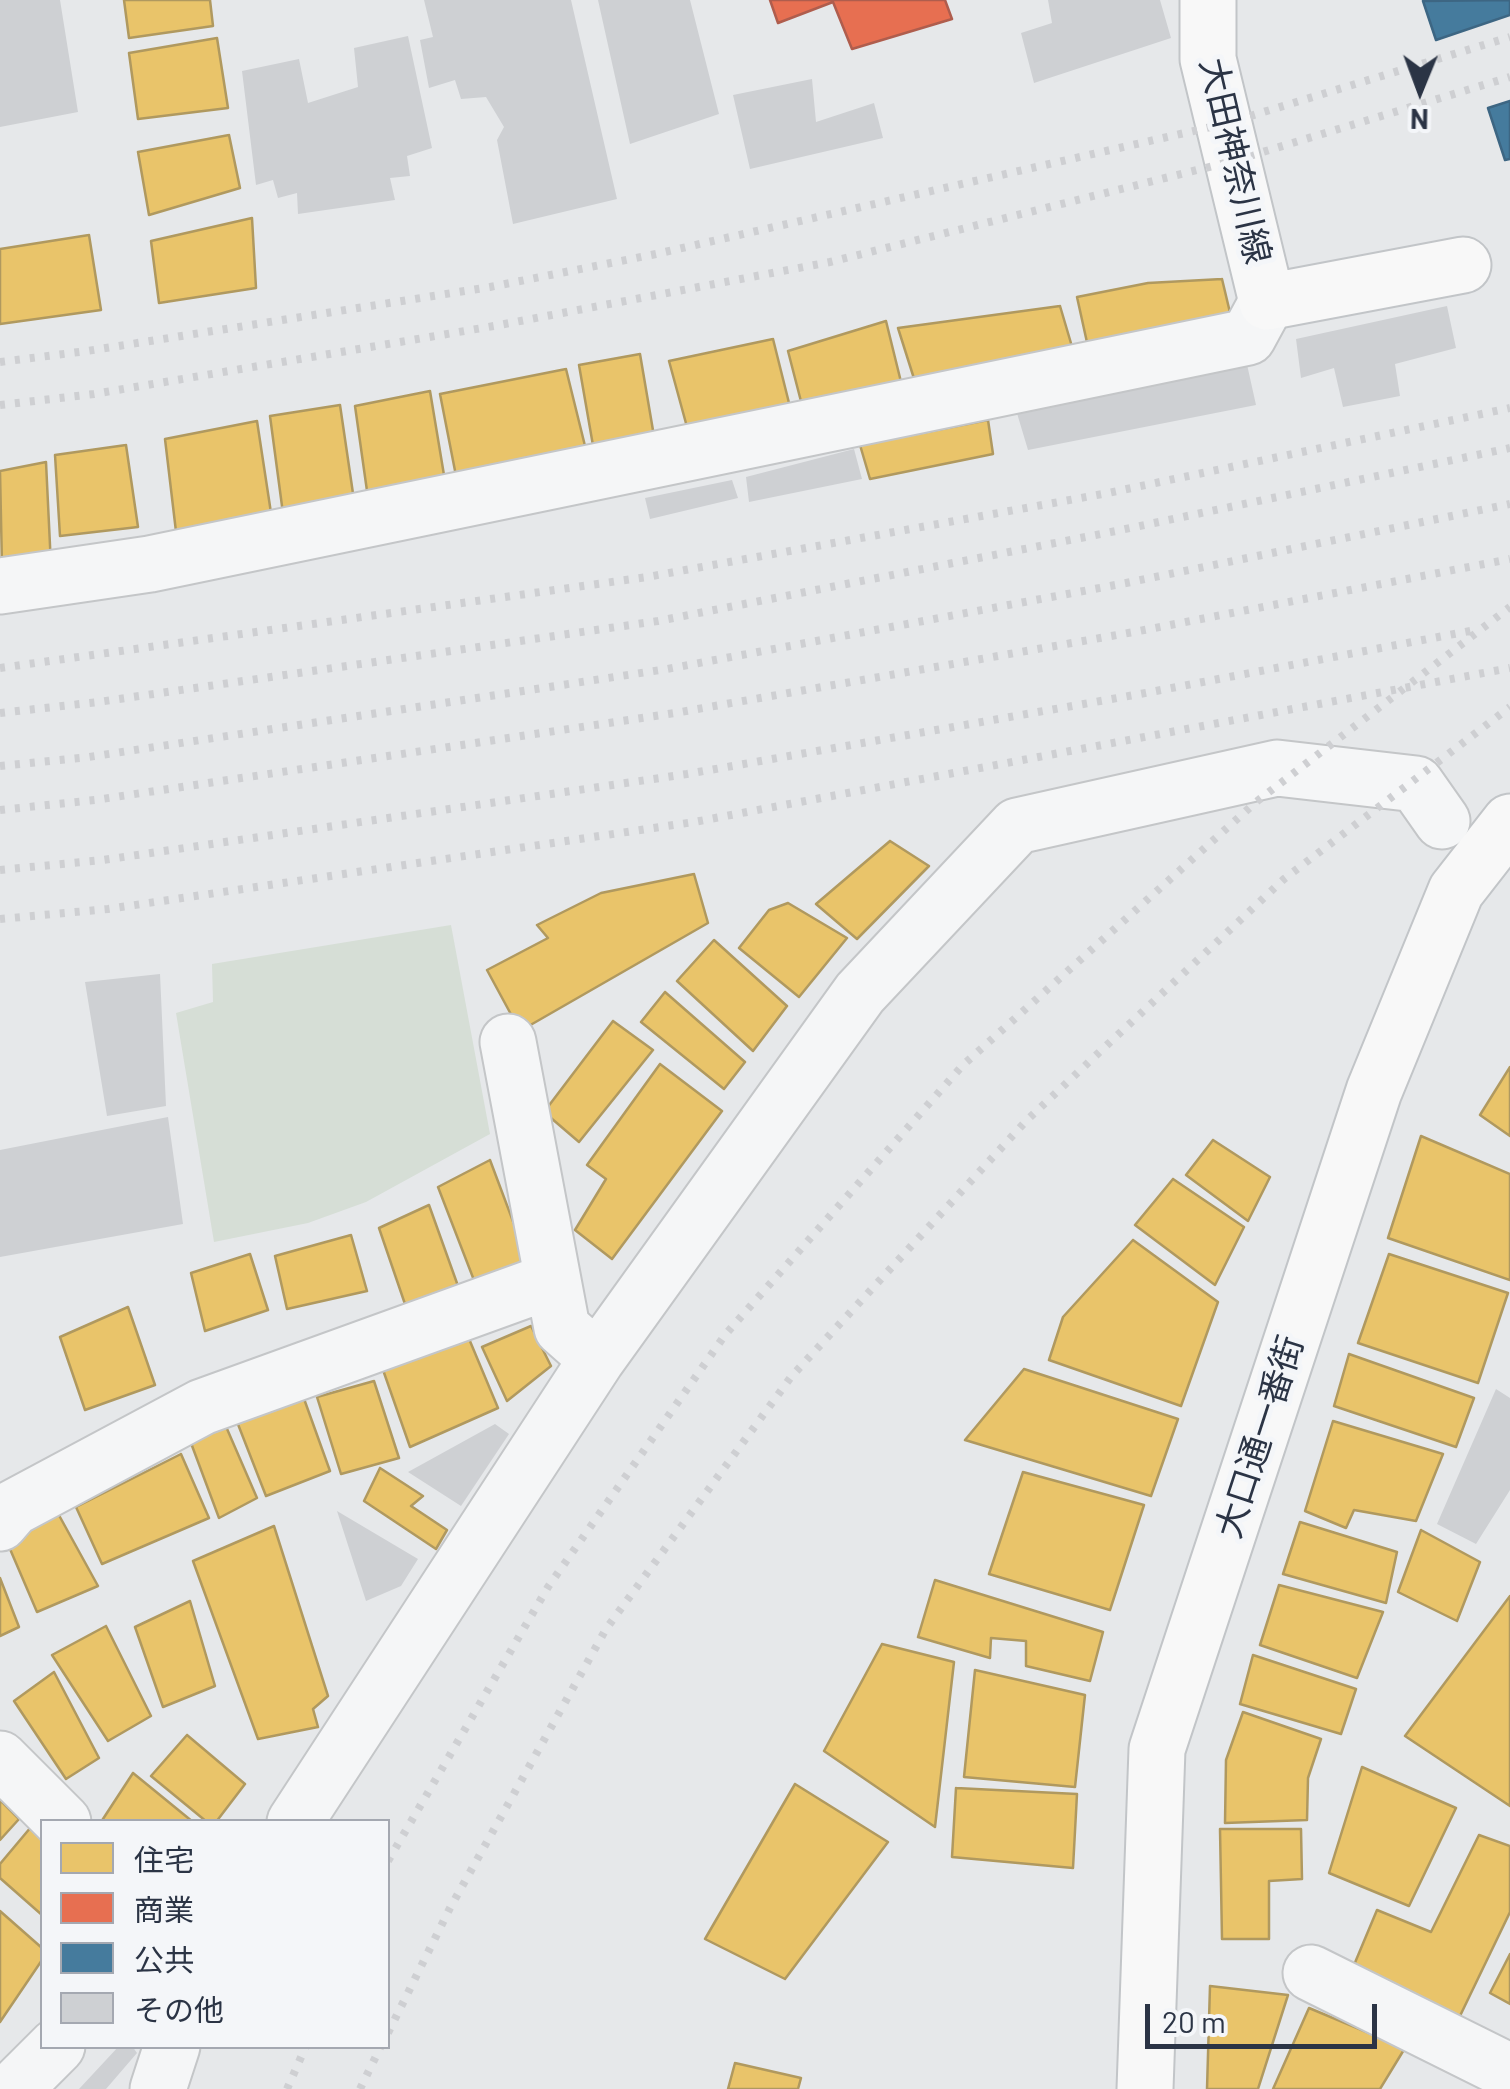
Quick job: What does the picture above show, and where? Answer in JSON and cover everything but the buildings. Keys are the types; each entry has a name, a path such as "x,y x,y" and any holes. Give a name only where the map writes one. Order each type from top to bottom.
{"main road":[{"name":"大田神奈川線","path":"1208,0 1208,59 1267,302 1464,266"},
{"name":"大口通一番街","path":"1145,2089 1157,1749 1374,1091 1456,891 1510,822"}],"street":[{"path":"0,586 150,564 1248,336 1267,302"},
{"path":"297,1819 598,1360 860,993 1017,826 1277,768 1416,784 1442,821"},
{"path":"508,1042 562,1328 598,1360"},
{"path":"0,1523 13,1508 202,1407 553,1280"},
{"path":"0,1759 60,1819"},
{"path":"1311,1973 1510,2072"},
{"path":"14,2089 54,2049"},
{"path":"158,2089 171,2049"}],"shaded area":[{"path":"451,925 490,1134 366,1202 308,1223 214,1242 176,1013 213,1002 212,964"}],"railway":[{"path":"0,362 490,287 656,254 1224,124 1510,37"},
{"path":"0,405 94,394 494,326 830,262 1233,161 1510,77"},
{"path":"0,668 647,577 1108,493 1510,408"},
{"path":"0,713 658,621 1510,448"},
{"path":"0,766 89,757 667,669 1126,583 1510,504"},
{"path":"0,810 95,800 675,713 1134,632 1510,559"},
{"path":"390,1858 548,1587 725,1335 962,1066 1256,802 1510,607"},
{"path":"0,870 103,860 687,774 1475,630"},
{"path":"0,919 108,909 694,822 1510,668"},
{"path":"390,2029 450,1908 606,1629 791,1377 1026,1121 1284,879 1510,707"},
{"path":"287,2089 305,2049"},
{"path":"360,2089 380,2049"}]}
